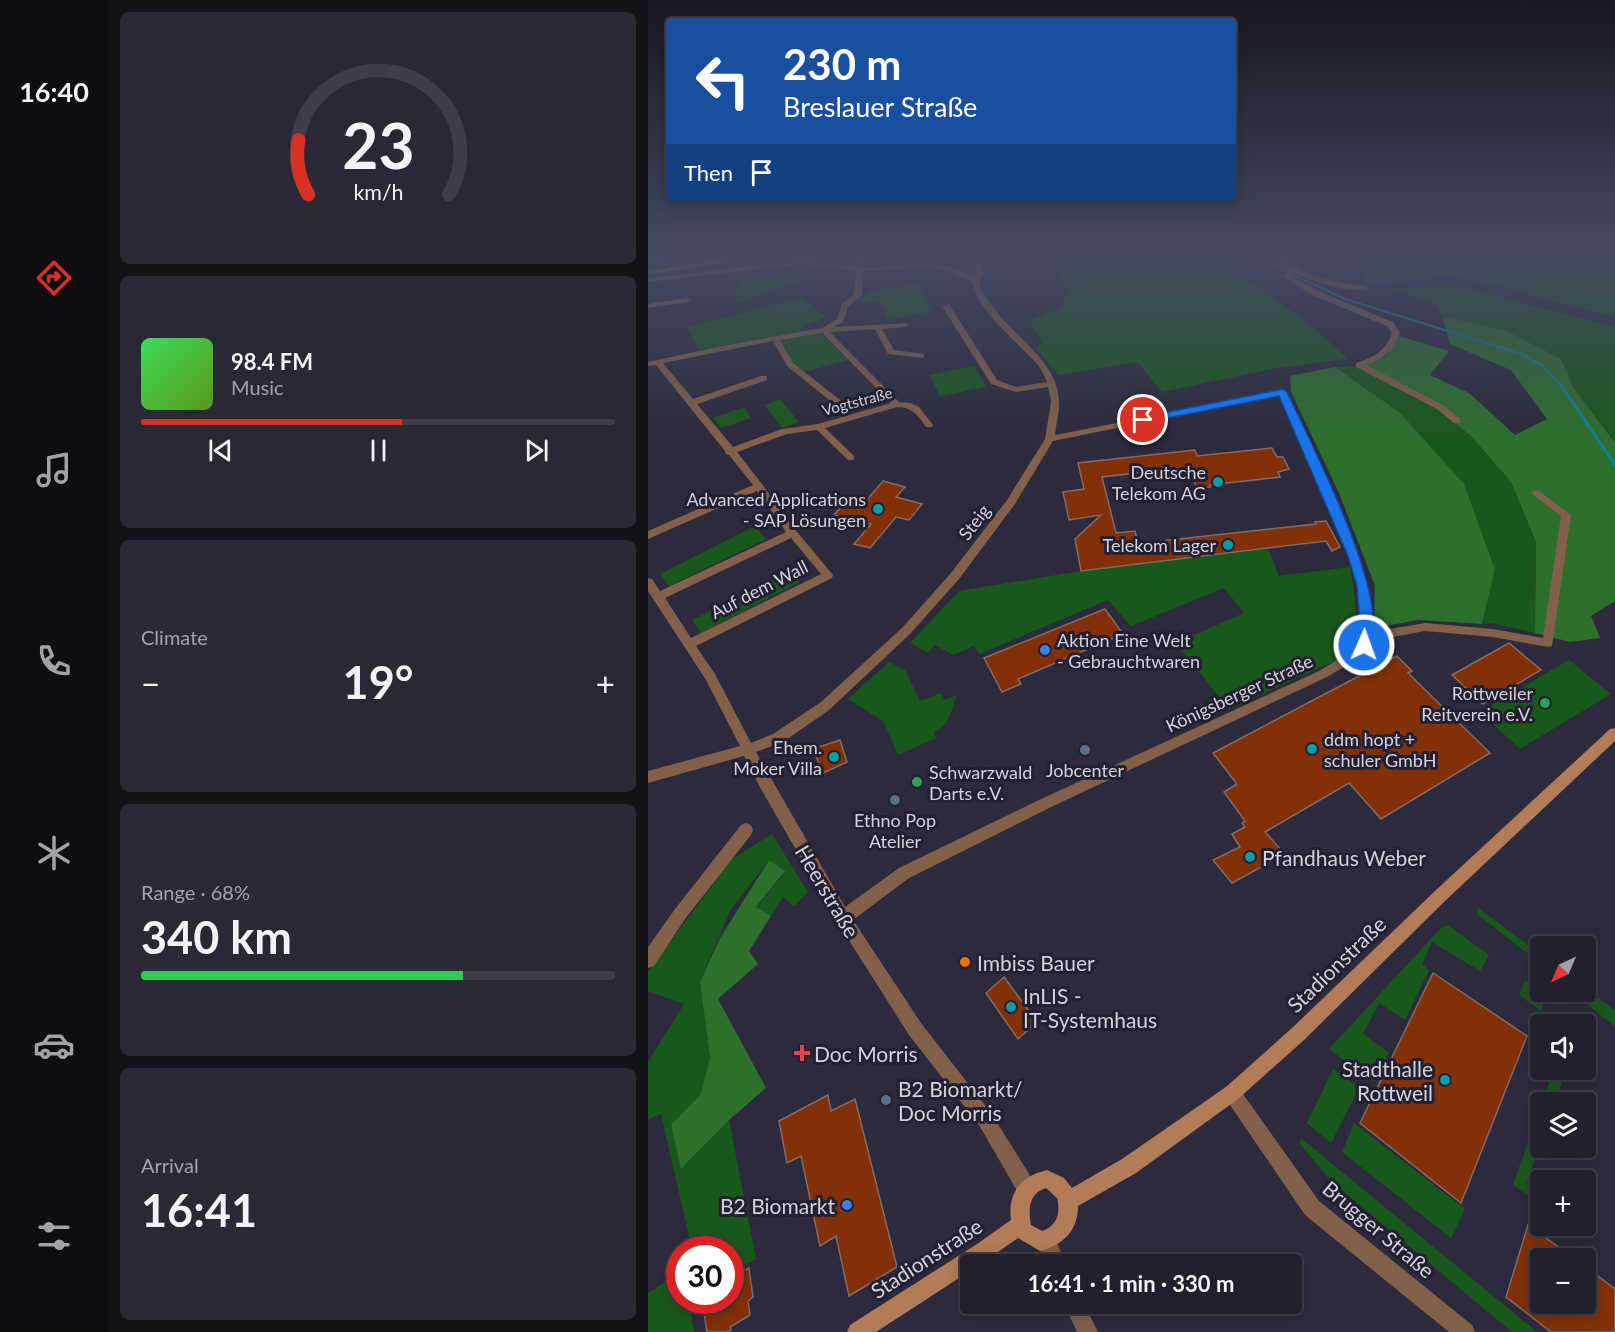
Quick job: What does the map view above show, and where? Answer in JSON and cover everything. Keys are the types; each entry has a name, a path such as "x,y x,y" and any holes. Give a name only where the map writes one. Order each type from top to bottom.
{"street":[{"path":"824,330 840,320 841,316"},
{"path":"952,316 994,382 1006,389 1022,391 1052,383 1043,366 996,316"},
{"path":"1371,316 1390,324 1396,333 1383,356 1359,365 1440,407 1457,421"},
{"path":"648,364 824,330 904,325"},
{"path":"877,327 891,352 921,356"},
{"path":"824,330 897,404"},
{"name":"Vogtstraße","path":"775,338 790,364 841,405"},
{"name":"Auf dem Wall","path":"659,363 729,452 759,486 792,533 828,575 689,645"},
{"path":"690,403 764,378"},
{"name":"Steig","path":"648,777 749,749 778,738 825,706 906,631 987,535 1011,502 1050,439 1054,402 1052,383"},
{"path":"1050,439 1283,392 1350,544 1363,586 1367,637 1425,627 1493,633 1548,643 1566,515 1536,493"},
{"name":"Vogtstraße","path":"729,452 785,430 819,427 897,404 910,404 920,410 929,425"},
{"name":"Vogtstraße","path":"819,427 851,458"},
{"path":"648,535 759,486"},
{"name":"Auf dem Wall","path":"658,597 792,533"},
{"name":"Heerstraße","path":"649,584 711,677 791,830 843,918 915,1029 985,1119 1027,1189"},
{"name":"Königsberger Straße","path":"843,918 904,873 1044,804 1323,674 1353,657 1364,645 1367,637"},
{"name":"Stadionstraße","path":"1068,1201 1129,1166 1232,1093 1298,1034 1440,896 1615,733"},
{"path":"648,960 680,914 746,830"},
{"name":"Brugger Straße","path":"1232,1093 1312,1208 1465,1332"},
{"path":"1040,1180 1054,1181 1065,1192 1068,1201 1067,1221 1055,1237 1046,1241 1034,1239 1024,1231 1019,1206 1027,1189 1040,1180"},
{"name":"Stadionstraße","path":"857,1332 984,1251 1021,1224"},
{"path":"1046,1241 1052,1254"},
{"path":"1079,1314 1088,1332"}],"green space":[{"path":"729,316 826,317 803,326 799,332 699,350 687,327"},
{"path":"887,316 907,316 888,320"},
{"path":"1039,316 1299,316 1348,359 1277,368 1162,392 1138,362 1059,375 1036,349 1043,341 1033,330 1032,319"},
{"path":"1573,316 1615,327 1615,443 1573,387 1561,359 1505,330 1443,317"},
{"path":"1443,317 1505,330 1561,359 1573,387 1615,443 1615,601 1591,616 1600,638 1570,642 1535,633 1536,542 1511,482 1471,436 1438,410 1359,366 1386,356 1399,336 1449,351 1430,375 1469,393 1515,435 1547,419 1511,370 1450,344"},
{"path":"819,332 848,360 803,372 793,363 781,340"},
{"path":"974,366 986,387 940,396 929,375"},
{"path":"1359,366 1438,410 1471,436 1511,482 1536,542 1535,633 1492,623 1482,624 1495,570 1399,412 1335,367"},
{"path":"1335,367 1399,412 1464,484 1495,570 1482,624 1418,620 1374,628 1375,586 1339,493 1291,392 1290,376"},
{"path":"780,399 799,422 782,428 765,405"},
{"path":"744,407 751,418 721,428 713,418"},
{"path":"755,526 766,539 669,586 660,574"},
{"path":"1268,549 1279,576 1350,567 1356,616 1355,629 1347,650 1339,659 1229,709 1176,643 1244,613 1224,588 1131,626 1108,600 979,654 974,646 953,655 935,645 928,653 910,643 959,591 1081,571"},
{"path":"790,571 800,582 701,633 692,620"},
{"name":"Rottweiler Reitverein e.V.","path":"1569,660 1611,694 1520,749 1480,712"},
{"path":"889,662 905,670 920,701 941,693 944,700 956,695 947,721 934,732 936,738 898,755 883,721 848,699"},
{"path":"772,834 808,892 794,906 783,897 771,916 756,908 785,872 769,860 730,911 700,982 710,1058 700,1095 671,1126 682,1168 729,1120 756,1259 744,1266 744,1236 689,1236 661,1114 648,1120 648,1062 684,1004 648,991 648,972 732,859"},
{"path":"769,860 785,871 756,907 771,916 749,951 758,964 718,999 766,1088 729,1120 681,1169 671,1125 700,1095 710,1058 700,982 720,938"},
{"path":"1477,907 1530,947 1530,955 1478,915"},
{"path":"1448,925 1489,955 1480,971 1432,942 1422,964 1429,970 1405,1020 1379,1003 1363,1034 1389,1053 1374,1082 1329,1049 1441,928"},
{"path":"1525,980 1530,984 1530,1002 1544,1002 1541,1011 1519,995"},
{"path":"1596,996 1615,1010 1615,1026 1584,1002 1596,1002"},
{"path":"1333,1069 1359,1088 1331,1143 1307,1123"},
{"path":"1550,1080 1563,1080 1558,1092 1546,1092"},
{"path":"1354,1123 1465,1209 1451,1238 1342,1152"},
{"path":"1530,1137 1530,1158 1535,1158 1527,1184 1530,1186 1530,1197 1513,1185"},
{"path":"1302,1139 1537,1332 1512,1332 1332,1182 1299,1143"},
{"path":"666,1281 666,1314 691,1314 694,1332 648,1332 648,1293"}],"building":[{"path":"1272,448 1277,457 1283,457 1289,469 1278,472 1280,477 1210,485 1210,487 1197,489 1189,467 1102,477 1116,533 1135,531 1140,551 1163,548 1161,541 1326,521 1340,547 1332,551 1326,541 1081,571 1075,539 1101,515 1069,520 1063,492 1084,489 1078,463 1195,450 1197,456"},
{"name":"Advanced Applications - SAP Lösungen","path":"883,481 905,487 896,497 922,504 909,520 896,517 870,548 854,544 871,524 834,515 848,499 864,503"},
{"name":"Aktion Eine Welt - Gebrauchtwaren","path":"1105,609 1123,634 1018,679 1021,684 1002,692 984,658"},
{"name":"Rottweiler Reitverein e.V.","path":"1509,643 1541,670 1483,704 1452,675"},
{"name":"ddm hopt + schuler GmbH","path":"1397,656 1412,671 1408,673 1490,753 1381,819 1349,783 1265,832 1285,854 1232,883 1213,860 1240,847 1232,834 1245,827 1242,823 1245,821 1224,792 1237,784 1213,753"},
{"name":"Ehem. Moker Villa","path":"840,740 847,762 823,773 813,749"},
{"name":"Stadthalle Rottweil","path":"1433,973 1527,1036 1461,1203 1360,1123"},
{"name":"InLIS - IT-Systemhaus","path":"1004,977 1037,1022 1018,1039 986,993"},
{"name":"B2 Biomarkt","path":"828,1095 831,1111 855,1099 897,1267 849,1296 836,1236 820,1246 801,1156 787,1163 779,1121"},
{"path":"1528,1225 1530,1236 1543,1236 1560,1248 1530,1248 1530,1314 1596,1314 1596,1275 1615,1289 1615,1332 1551,1332 1506,1297"},
{"path":"749,1268 753,1297 748,1301 750,1315 730,1327 731,1330 727,1332 707,1332 704,1314 744,1314 744,1271"}],"waterway":[{"path":"1400,316 1522,354 1543,366 1562,387"},
{"path":"1561,385 1615,465"}],"place":[{"name":"Deutsche Telekom AG","path":"1218,482"},
{"name":"Advanced Applications - SAP Lösungen","path":"878,509"},
{"name":"Telekom Lager","path":"1228,545"},
{"name":"Aktion Eine Welt - Gebrauchtwaren","path":"1045,650"},
{"name":"Rottweiler Reitverein e.V.","path":"1545,703"},
{"name":"ddm hopt + schuler GmbH","path":"1312,749"},
{"name":"Jobcenter","path":"1085,750"},
{"name":"Ehem. Moker Villa","path":"834,757"},
{"name":"Schwarzwald Darts e.V.","path":"917,782"},
{"name":"Ethno Pop Atelier","path":"895,800"},
{"name":"Pfandhaus Weber","path":"1250,857"},
{"name":"Imbiss Bauer","path":"965,962"},
{"name":"InLIS - IT-Systemhaus","path":"1011,1007"},
{"name":"Doc Morris","path":"802,1053"},
{"name":"Stadthalle Rottweil","path":"1445,1080"},
{"name":"B2 Biomarkt/ Doc Morris","path":"886,1100"},
{"name":"B2 Biomarkt","path":"847,1205"}],"route":[{"path":"1143,420 1283,392 1354,556 1363,586 1367,637 1364,645"}]}
